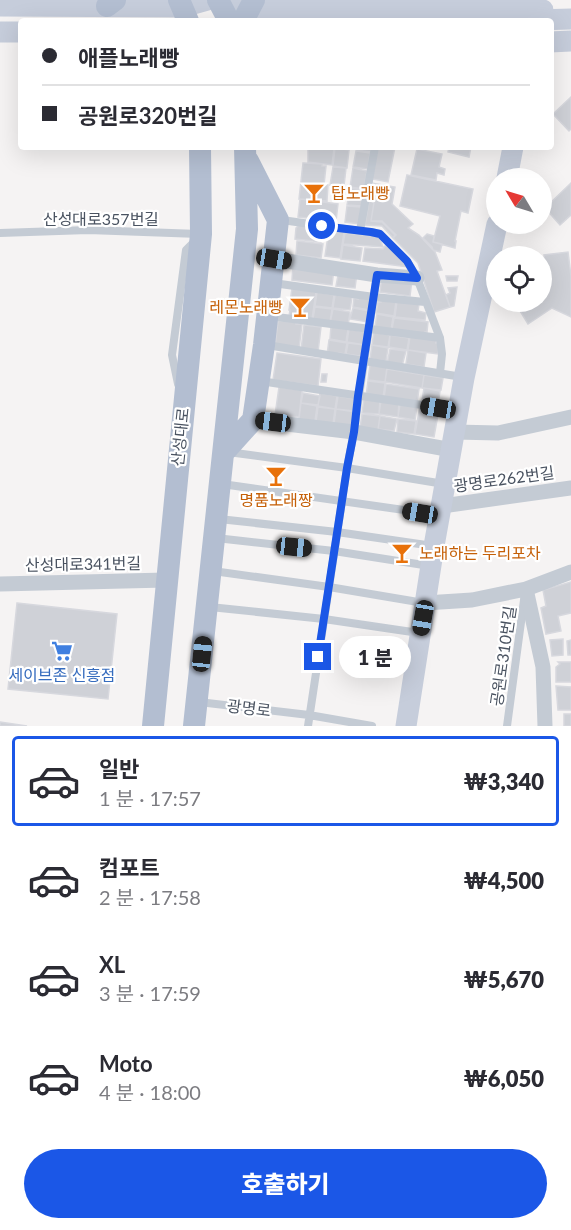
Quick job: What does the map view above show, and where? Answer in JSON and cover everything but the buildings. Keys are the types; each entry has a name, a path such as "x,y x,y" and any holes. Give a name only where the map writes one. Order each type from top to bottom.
{"main road":[{"path":"0,6 111,3 183,9 208,0"},
{"path":"218,0 227,18"},
{"path":"223,0 249,10 571,9"},
{"path":"554,20 571,20"},
{"path":"554,42 571,41"},
{"name":"산성대로","path":"153,726 201,234 200,150"},
{"path":"224,452 253,420 278,220 246,150"},
{"path":"194,726 247,229 246,150"},
{"path":"509,168 512,150"},
{"path":"406,726 458,411 495,234"}],"street":[{"path":"274,259 377,275 417,278"},
{"path":"253,420 453,441 571,417"},
{"name":"광명로262번길","path":"441,511 571,488"},
{"path":"425,603 472,600 526,589 571,573"},
{"name":"산성대로341번길","path":"0,584 166,580"},
{"path":"526,589 543,667 545,726"}],"lane":[{"path":"360,231 374,150"},
{"path":"278,220 380,234 407,261 417,278 440,338 442,354 440,373"},
{"name":"산성대로357번길","path":"0,233 88,230 201,234"},
{"path":"308,726 377,275"},
{"path":"271,283 425,302"},
{"path":"267,316 440,338"},
{"path":"264,345 464,378"},
{"path":"258,381 458,411"},
{"path":"224,452 446,484"},
{"path":"221,484 342,501 441,511"},
{"path":"216,528 337,532 433,556"},
{"path":"216,528 334,551 433,556"},
{"path":"211,571 425,603"},
{"name":"공원로310번길","path":"507,726 526,589"},
{"path":"207,607 324,619 420,633"},
{"name":"광명로","path":"197,702 309,715 372,726"}],"place":[{"name":"탑노래빵","path":"314,193"},
{"name":"레몬노래빵","path":"300,307"},
{"name":"명품노래짱","path":"276,476"},
{"name":"노래하는 두리포차","path":"402,553"},
{"name":"세이브존 신흥점","path":"62,651"}],"route":[{"path":"318,657 377,275 417,278 407,261 380,234 322,226"}]}
